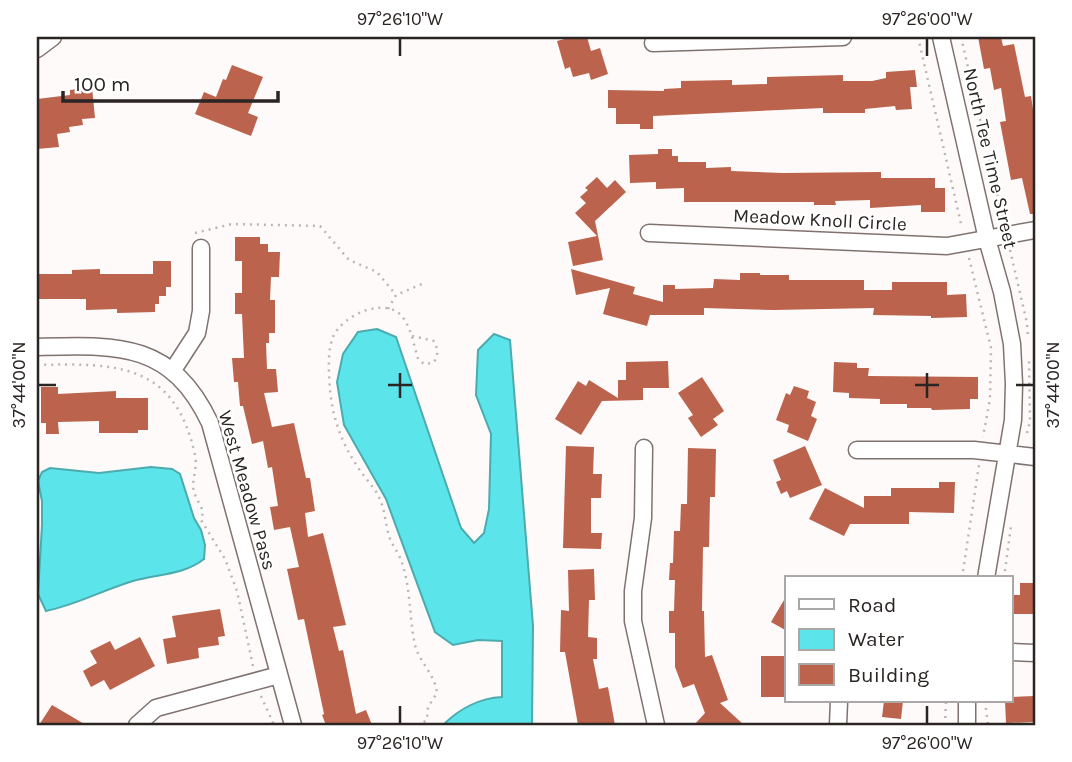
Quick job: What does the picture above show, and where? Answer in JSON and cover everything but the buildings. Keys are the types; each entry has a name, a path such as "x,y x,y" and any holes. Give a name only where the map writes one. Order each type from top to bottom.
{"street":[{"path":"37,49 53,37"},
{"path":"653,43 843,37"},
{"name":"North Tee Time Street","path":"941,37 1012,344 1013,420 986,576"},
{"name":"Meadow Knoll Circle","path":"649,233 928,245 966,243 1022,230 1035,230"},
{"path":"173,370 197,333 201,311 195,244"},
{"name":"West Meadow Pass","path":"37,347 117,348 156,360 173,370 199,400 210,423 293,725"},
{"path":"644,448 643,518 633,592 633,621 656,725"},
{"path":"857,450 981,451 1035,457"},
{"path":"1012,652 1035,653"},
{"path":"137,725 156,708 279,675"},
{"path":"838,725 839,702"},
{"path":"967,702 967,725"}],"path":[{"path":"918,37 992,348 990,399 962,576"},
{"path":"195,244 195,233 232,224 320,226 349,260 377,272 396,295"},
{"path":"388,309 396,295 422,284"},
{"path":"412,336 434,341 438,349 433,363 424,364 418,359 403,316 379,308 345,320 334,335 330,352 330,391 335,421 344,446 378,495 383,507 390,541 401,559 415,647 436,684 437,692 428,707 427,719 421,725"},
{"path":"37,365 87,363 116,366 160,386 176,402 186,421 196,458 193,491 203,512 201,520 225,559 237,591 257,681 274,725"},
{"path":"946,702 946,725"},
{"path":"985,702 988,725"}],"water":[{"path":"377,329 396,337 461,528 474,543 484,533 489,509 491,434 476,395 478,350 494,334 510,340 533,626 532,725 443,725 470,705 502,697 502,641 478,640 453,645 435,632 386,499 344,425 337,382 343,354 358,332"},
{"path":"151,467 172,469 180,474 194,518 201,530 205,545 204,559 179,571 133,581 46,611 38,594 42,501 38,481 42,472 50,468 99,473"}]}
